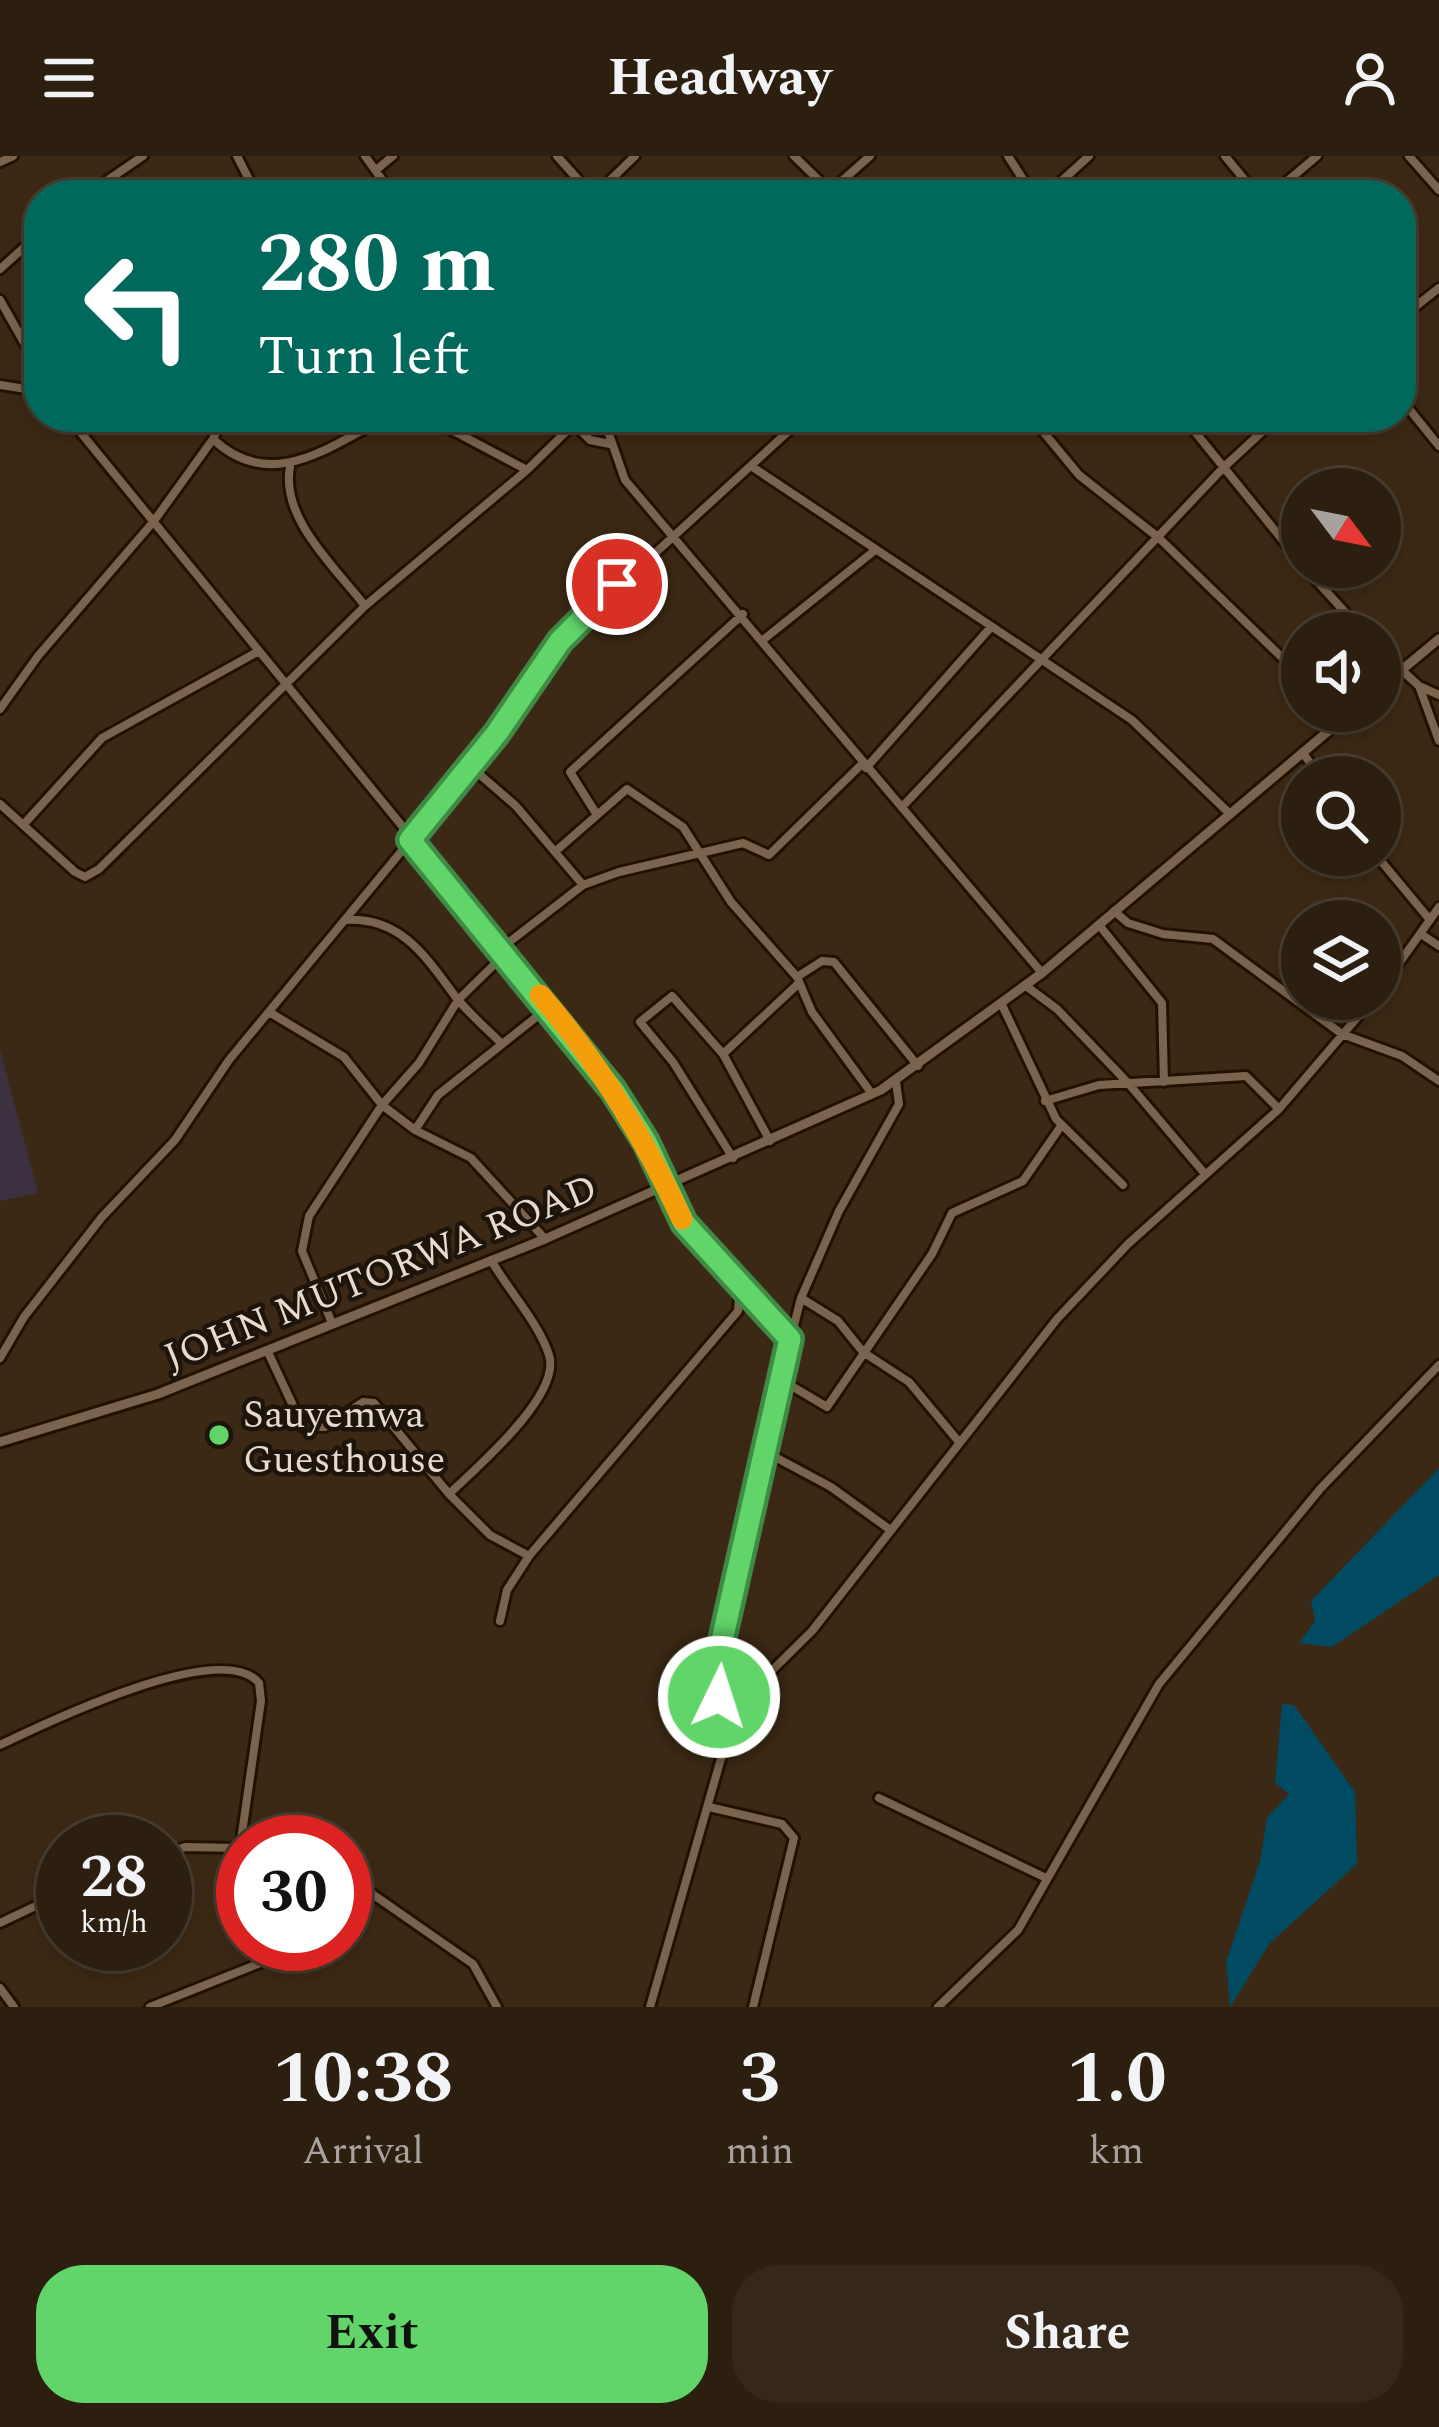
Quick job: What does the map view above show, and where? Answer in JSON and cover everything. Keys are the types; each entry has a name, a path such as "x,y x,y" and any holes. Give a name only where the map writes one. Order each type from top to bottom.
{"street":[{"path":"0,162 13,156"},
{"path":"109,180 143,156"},
{"path":"364,156 382,180"},
{"path":"375,171 393,156"},
{"path":"557,156 580,180"},
{"path":"610,180 635,156"},
{"path":"794,156 817,180"},
{"path":"845,180 870,156"},
{"path":"1063,180 1089,156"},
{"path":"1225,156 1245,180"},
{"path":"1289,180 1317,156"},
{"path":"1408,156 1439,190"},
{"path":"0,269 24,247"},
{"path":"0,300 24,342"},
{"path":"1416,416 1438,441"},
{"path":"81,432 501,953 550,1007 613,1090 684,1223 790,1339"},
{"path":"0,710 38,656 154,520 216,432"},
{"path":"213,440 246,461 290,467 358,432"},
{"path":"455,432 527,470"},
{"path":"0,804 85,877 128,842 288,688 365,606 567,432"},
{"path":"585,432 590,440 610,444"},
{"path":"607,432 626,480 1042,973"},
{"path":"0,1358 24,1316 102,1217 175,1140 269,1012 471,767 560,641 788,432"},
{"path":"1043,432 1079,475 1159,538 1281,657"},
{"path":"1194,432 1281,539"},
{"path":"902,807 1042,664 1222,468 1262,432"},
{"path":"751,466 1132,720 1229,813"},
{"path":"290,467 289,497 297,515 365,606"},
{"path":"763,640 874,550"},
{"path":"1323,588 1345,612"},
{"path":"597,815 570,772 743,614"},
{"path":"332,1323 302,1251 304,1228 382,1105 419,1063 458,1000 501,953 584,885 743,843 769,855 864,766 991,627"},
{"path":"1401,670 1439,639"},
{"path":"24,824 102,738 259,651"},
{"path":"1401,672 1439,695"},
{"path":"1419,686 1439,741"},
{"name":"JOHN MUTORWA ROAD","path":"0,1442 158,1394 545,1239 896,1082 1042,973 1325,732"},
{"path":"471,767 557,850 584,885"},
{"path":"557,850 631,790 683,826 730,902 797,981 872,1094"},
{"path":"1393,876 1430,920"},
{"path":"1401,961 1439,908"},
{"path":"1114,911 1128,923 1163,934 1213,938 1342,1034 1402,1056 1439,1081"},
{"path":"346,920 403,934 501,1043"},
{"path":"1099,925 1162,1003 1164,1082"},
{"path":"1421,934 1439,946"},
{"path":"723,1054 822,961 834,962 919,1067"},
{"path":"1026,986 1058,1009 1205,1174"},
{"path":"733,1158 673,1062 640,1022 676,996 723,1054 770,1142"},
{"path":"1002,1005 1061,1126 1123,1185"},
{"path":"415,1130 438,1095 550,1007"},
{"path":"269,1012 344,1057 382,1105 415,1130 471,1158 545,1239"},
{"path":"650,2007 732,1714 761,1678 812,1631 1057,1319 1205,1174 1279,1109 1354,1020"},
{"path":"1045,1101 1082,1087 1246,1076 1279,1109"},
{"path":"732,1714 719,1697 715,1677 778,1378 801,1298 838,1211 895,1114 901,1096 896,1082"},
{"path":"778,1378 827,1407 932,1254 952,1213 1024,1181 1061,1126"},
{"path":"449,1494 526,1415 550,1376 548,1351 491,1260"},
{"path":"500,1621 507,1590 529,1556 738,1311 742,1289"},
{"path":"801,1298 838,1321 863,1352 909,1382 959,1442"},
{"path":"267,1350 303,1427 325,1427 363,1402 374,1403 449,1494 490,1535 529,1556"},
{"path":"938,2007 1018,1930 1044,1877 1159,1684 1321,1489 1439,1365"},
{"path":"762,1450 831,1487 889,1529"},
{"path":"0,1745 170,1678 210,1669 244,1672 259,1683 261,1701 245,1815"},
{"path":"879,1798 1044,1877"},
{"path":"709,1807 782,1824 794,1838 753,2007"},
{"path":"372,1894 473,1964 497,2007"},
{"path":"0,1923 36,1906"},
{"path":"150,2007 240,1971"},
{"path":"0,1988 14,2007"}],"shaded area":[{"path":"0,1050 38,1193 0,1201"}],"water":[{"path":"1439,1468 1439,1575 1332,1647 1299,1643 1315,1621 1311,1601"},
{"path":"1282,1704 1294,1705 1355,1792 1357,1864 1270,1943 1230,2007 1226,1962 1260,1861 1267,1818 1289,1794 1275,1783"}],"slow traffic":[{"path":"540,995 613,1090 646,1142 682,1219"}],"place":[{"name":"Sauyemwa Guesthouse","path":"219,1435"}],"route":[{"path":"617,584 560,641 497,733 410,840 613,1090 646,1142 684,1223 790,1339 716,1667 719,1697"}]}
